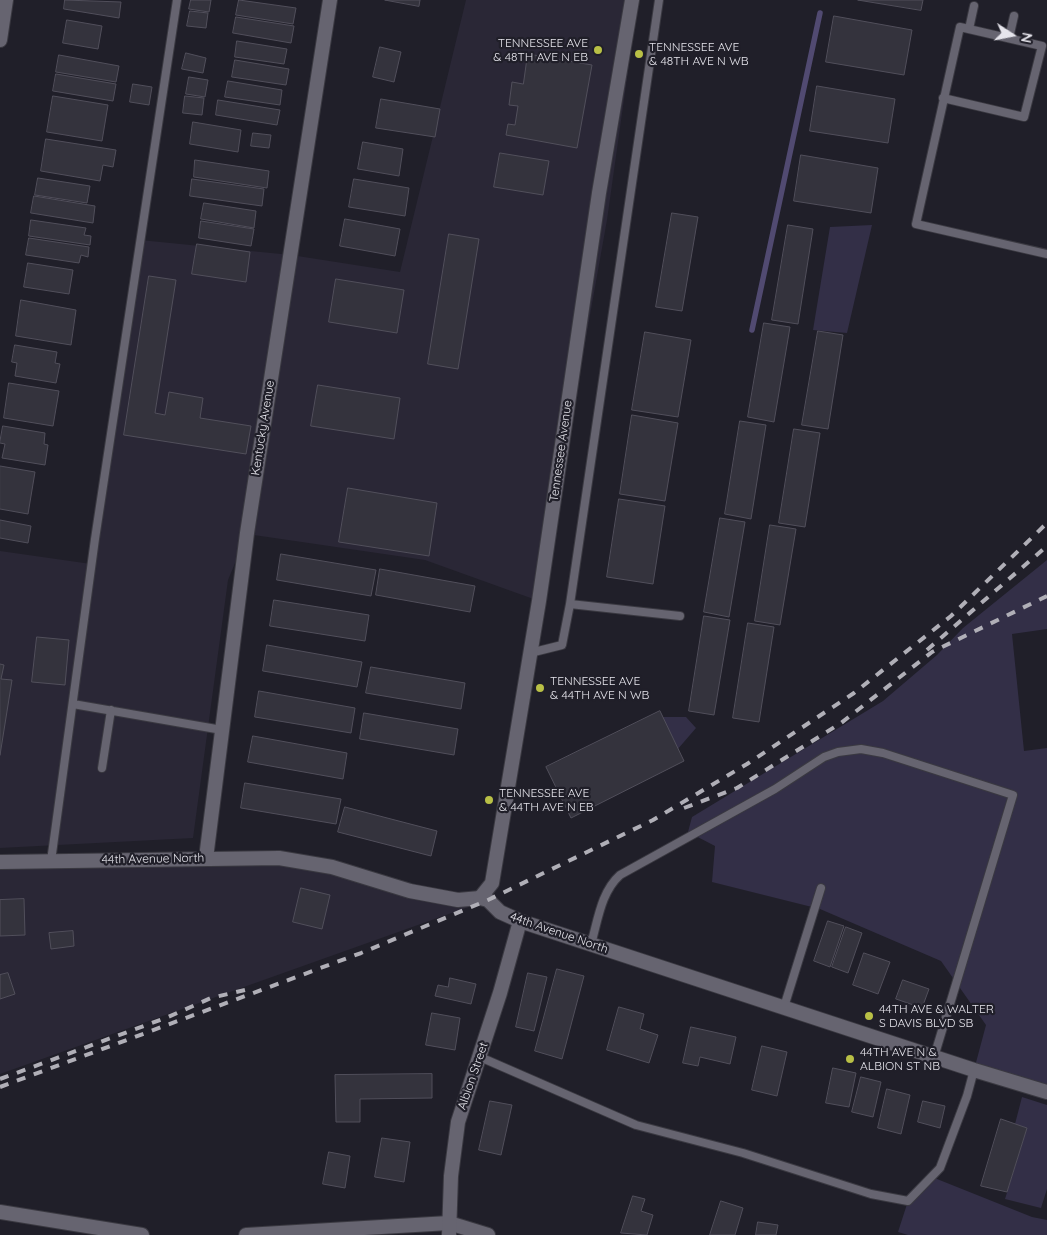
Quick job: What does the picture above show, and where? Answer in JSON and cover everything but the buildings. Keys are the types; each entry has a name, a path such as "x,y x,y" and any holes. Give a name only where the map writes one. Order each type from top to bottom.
{"street":[{"path":"0,40 6,0"},
{"name":"Kentucky Avenue","path":"206,858 247,534 330,0"},
{"name":"Tennessee Avenue","path":"480,898 492,883 530,654 599,193 632,0"},
{"name":"44th Avenue North","path":"0,862 279,858 332,867 410,891 458,900 480,898 488,900 500,912 520,921 974,1070 1047,1092"},
{"name":"Albion Street","path":"449,1229 451,1176 458,1122 480,1057 520,921"},
{"path":"0,1212 142,1235"},
{"path":"246,1235 449,1229 488,1235"}],"lane":[{"path":"51,861 95,539 177,0"},
{"path":"530,654 562,645 570,604 659,0"},
{"path":"969,28 974,6"},
{"path":"1009,38 1014,16"},
{"path":"943,98 1024,117 1042,46 960,27 943,98 916,224 1047,254"},
{"path":"570,604 680,616"},
{"path":"73,704 222,730"},
{"path":"102,768 111,710"},
{"path":"591,944 606,894 612,883 620,875 775,789 824,757 838,752 861,749 883,753 1013,795 934,1057"},
{"path":"784,1007 821,888"},
{"path":"480,1057 636,1125 743,1152 872,1194 908,1201 940,1168 968,1096 974,1070"}],"shaded area":[{"path":"466,0 638,0 607,220 539,601 425,560 247,534 228,580 193,838 0,848 0,551 91,564 140,240 291,255 400,272"},
{"path":"872,225 847,333 813,330 830,227"},
{"path":"1047,560 1047,629 1012,634 1024,751 1047,748 1047,1092 974,1070 986,1025 941,961 820,909 712,882 715,846 688,832 692,817 883,701 937,655 963,628"},
{"path":"660,717 686,717 696,728 677,750"},
{"path":"279,858 410,891 488,900 0,1074 0,860"},
{"path":"1022,1097 1047,1105 1047,1189 1041,1208 1005,1199 1027,1128 1015,1124"},
{"path":"932,1177 1032,1217 1047,1220 1047,1235 908,1235 898,1232 908,1201"}],"waterway":[{"path":"752,330 820,13"}],"railway":[{"path":"0,1087 361,953 488,900 653,820 747,764 854,693 951,616 1047,523"},
{"path":"927,650 1047,546"},
{"path":"684,808 737,788 841,723 932,652 1047,596"},
{"path":"0,1079 168,1017 211,998 249,989"}],"place":[{"name":"TENNESSEE AVE & 48TH AVE N EB","path":"598,50"},
{"name":"TENNESSEE AVE & 48TH AVE N WB","path":"639,54"},
{"name":"TENNESSEE AVE & 44TH AVE N WB","path":"540,688"},
{"name":"TENNESSEE AVE & 44TH AVE N EB","path":"489,800"},
{"name":"44TH AVE & WALTER S DAVIS BLVD SB","path":"869,1016"},
{"name":"44TH AVE N & ALBION ST NB","path":"850,1059"}]}
